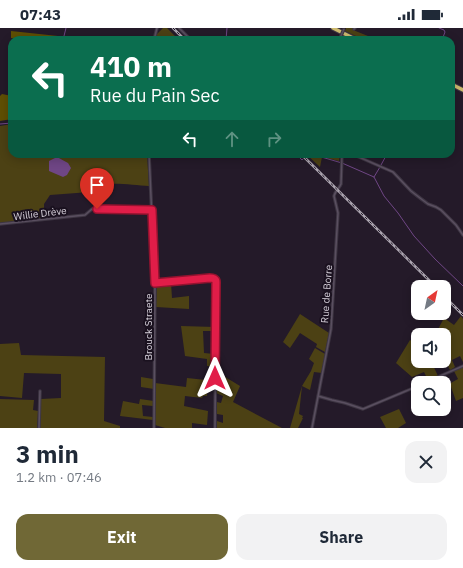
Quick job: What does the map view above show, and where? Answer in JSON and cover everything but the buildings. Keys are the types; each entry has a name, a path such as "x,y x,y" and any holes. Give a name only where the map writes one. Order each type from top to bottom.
{"highway":[{"path":"329,28 344,36"},
{"path":"334,28 349,36"}],"street":[{"path":"179,28 187,36"},
{"name":"Brouck Straete","path":"149,158 155,283 154,428"},
{"name":"Rue de Borre","path":"312,428 331,328 338,213 334,193 341,185 342,158"},
{"path":"361,158 393,172 411,191 428,204 441,210 456,225 463,235"},
{"name":"Willie Drève","path":"0,224 86,215 92,209 152,210"},
{"path":"155,283 210,278 216,280 215,428"},
{"path":"440,376 463,366"},
{"path":"318,396 345,403 359,409 364,409 411,389"},
{"path":"39,428 40,391"}],"shaded area":[{"path":"163,28 167,28 175,36 156,36"},
{"path":"346,28 354,28 353,30 368,36 356,36 345,31"},
{"path":"11,31 58,36 11,36"},
{"path":"2,94 8,95 8,120 0,121 0,96"},
{"path":"8,125 8,158 147,158 149,186 105,184 92,187 90,192 50,195 44,204 44,218 0,223 0,126"},
{"path":"59,158 68,163 71,168 67,175 63,177 49,171 49,161"},
{"path":"310,158 322,158 320,167"},
{"path":"326,158 339,158 339,161"},
{"path":"171,283 172,298 189,296 189,309 156,307 157,284"},
{"path":"300,314 329,333 325,352 316,347 317,344 300,333 290,348 283,342"},
{"path":"461,316 463,319 463,362 460,356 452,360 455,367 450,370 451,328 439,328 443,320 447,320 454,325"},
{"path":"181,326 215,327 215,331 203,331 204,353 214,354 215,366 207,366 207,359 185,356"},
{"path":"410,340 411,368 434,368 438,376 426,376 424,372 411,376 396,363"},
{"path":"19,343 21,355 105,357 104,421 120,426 120,428 40,428 41,399 61,398 61,374 24,373 22,398 0,396 0,344"},
{"path":"315,348 325,354 322,373 314,372 310,390 302,386 314,363 309,359"},
{"path":"463,367 463,398 456,401 451,387 451,383 458,379 454,371"},
{"path":"217,372 240,386 233,402 282,428 217,428 217,421 223,423 223,415 217,414 217,402 221,403 223,396 216,393"},
{"path":"141,377 153,379 154,389 141,387"},
{"path":"187,378 206,380 207,378 215,379 214,386 208,386 207,396 203,396 202,398 185,396 184,406 208,411 207,425 192,423 192,428 165,428 155,425 155,383 186,387"},
{"path":"302,386 299,414 303,416 303,418 298,428 290,428"},
{"path":"0,399 34,400 33,410 38,411 37,428 0,428"},
{"path":"140,399 154,401 153,406 142,405 143,416 153,417 153,420 120,416 123,401 139,404"},
{"path":"399,409 406,423 398,428 386,428 380,417"}],"waterway":[{"path":"64,36 66,28"},
{"path":"226,36 227,28"},
{"path":"439,28 444,30 444,36"},
{"path":"0,124 8,123"},
{"path":"300,158 302,160 303,159"},
{"path":"325,158 342,163 374,177 384,196 414,236 463,286"},
{"path":"381,165 385,158"},
{"path":"374,177 380,167"}],"railway":[{"path":"173,28 181,36"},
{"path":"305,158 429,280"},
{"path":"451,303 463,315"}],"route":[{"path":"97,209 152,210 155,283 210,278 216,280 215,378"}]}
